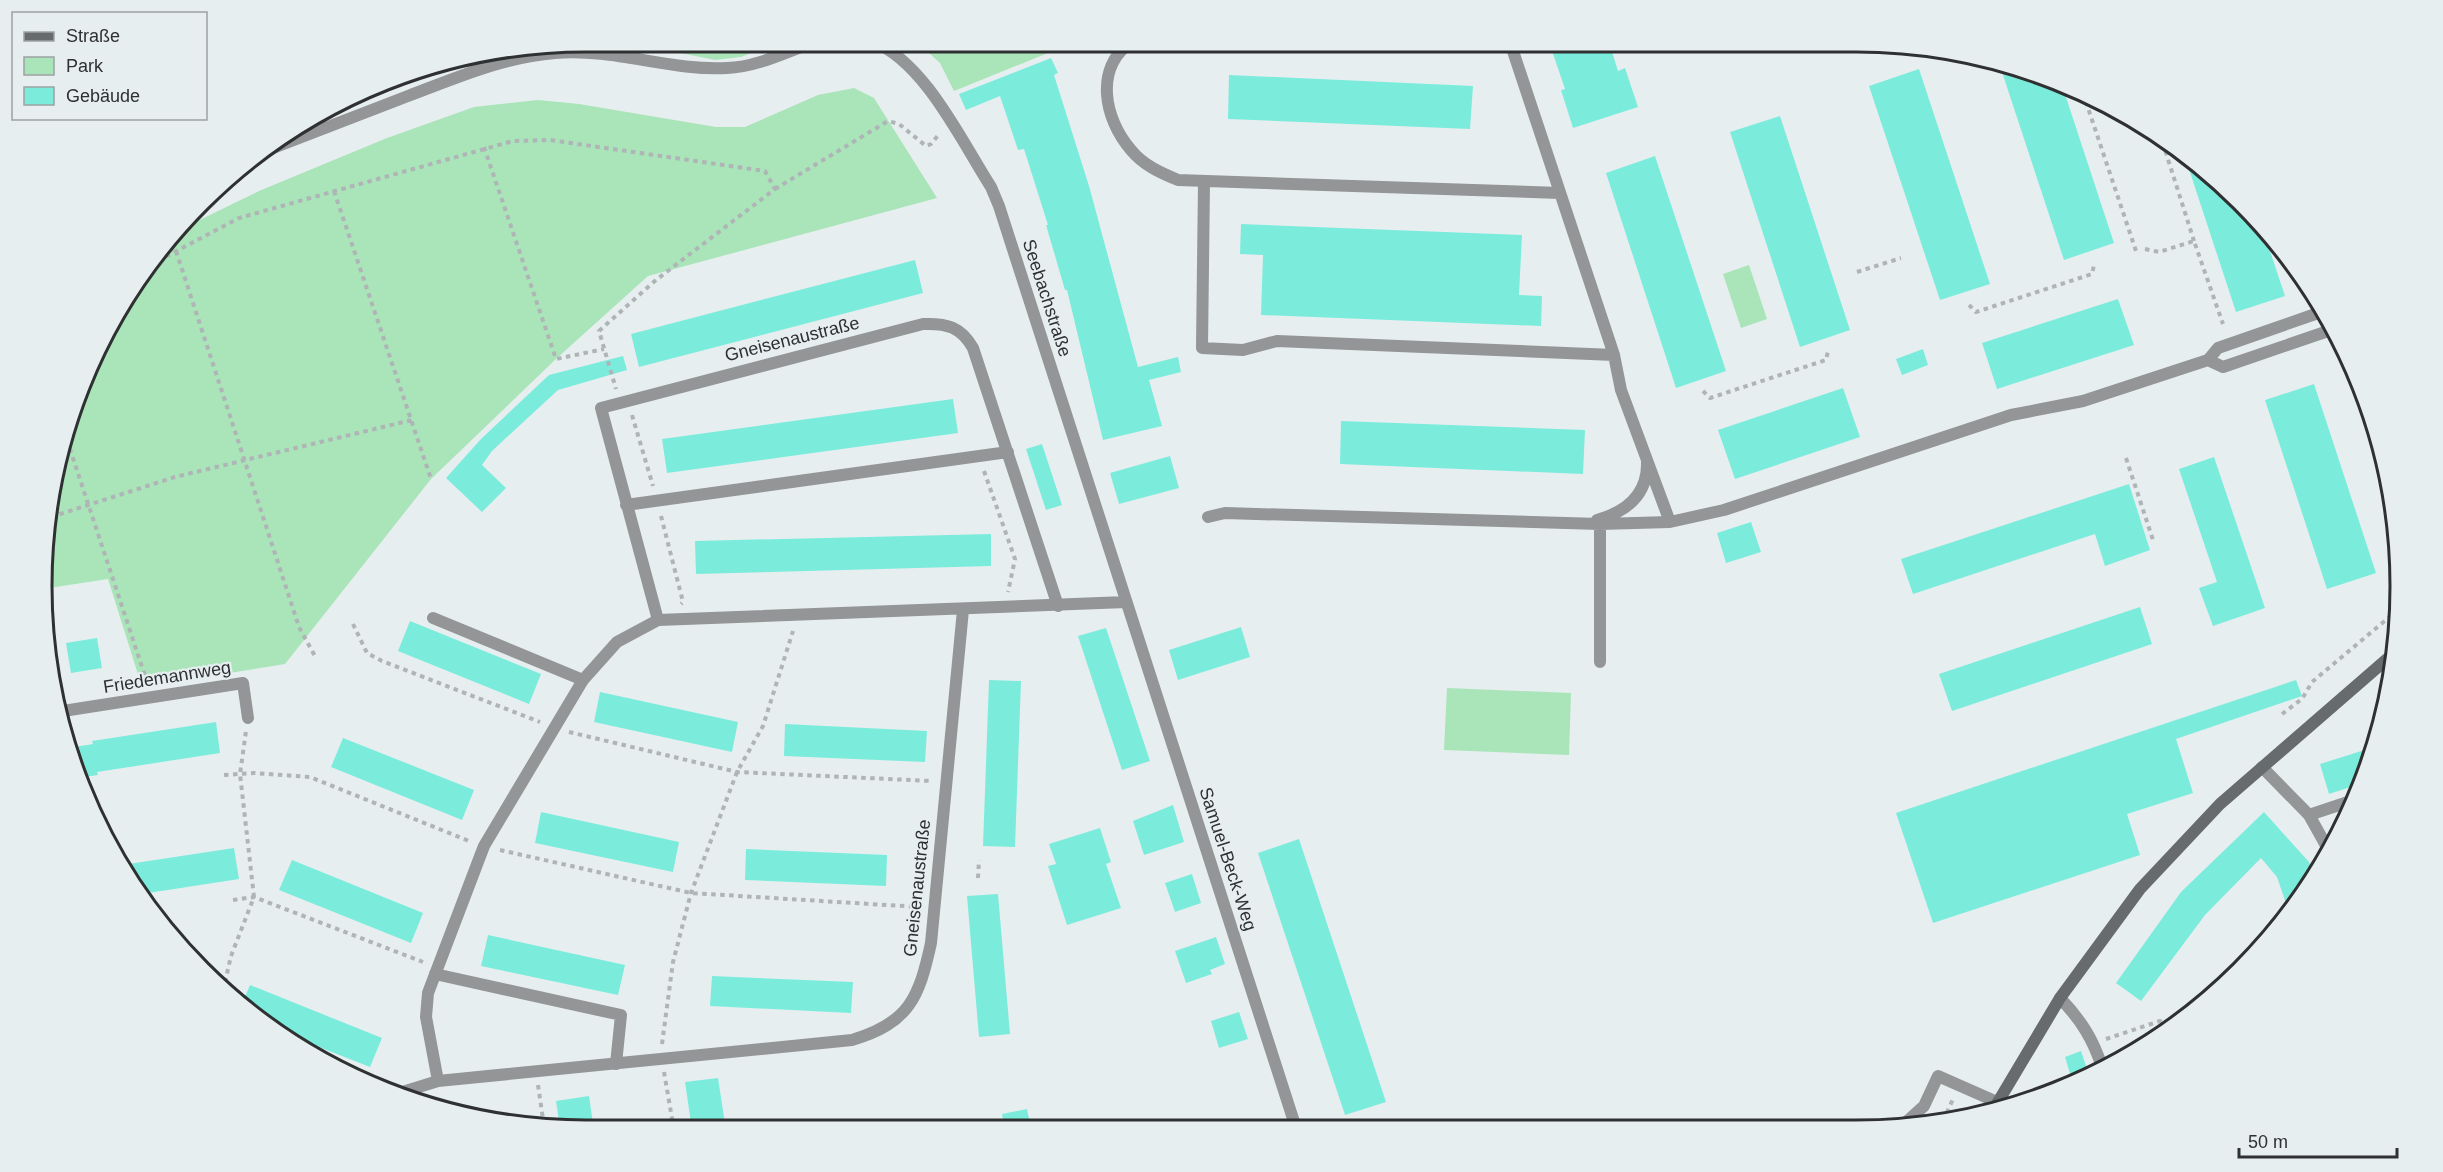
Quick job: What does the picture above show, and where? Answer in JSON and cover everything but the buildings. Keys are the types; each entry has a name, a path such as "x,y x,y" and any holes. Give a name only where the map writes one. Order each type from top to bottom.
{"street":[{"path":"590,52 637,57 692,67 729,68 786,52"},
{"name":"Seebachstraße","path":"896,52 922,79 991,187 999,206 1126,603"},
{"path":"1121,52 1110,63 1105,90 1117,126 1130,150 1152,169 1178,180 1560,193"},
{"path":"1513,52 1614,355 1621,390 1670,522"},
{"path":"292,141 473,71 520,58 559,54"},
{"path":"1204,182 1202,348 1243,350 1277,341 1614,355"},
{"path":"1208,517 1225,513 1242,513 1583,524 1670,522 1724,510 2012,415 2084,401 2208,360 2218,348 2316,314"},
{"name":"Gneisenaustraße","path":"658,620 601,408 923,324 938,323 953,326 967,336 973,348 1058,606"},
{"path":"2208,360 2223,367 2326,332"},
{"path":"626,504 1008,452"},
{"path":"1583,524 1614,515 1636,499 1648,474 1647,455"},
{"path":"1599,662 1600,524"},
{"path":"411,1089 438,1081 426,1017 428,993 484,846 583,680 617,642 658,620 1126,603"},
{"name":"Samuel-Beck-Weg","path":"1126,603 1293,1120"},
{"name":"Gneisenaustraße","path":"438,1081 852,1040 875,1033 897,1020 909,1008 923,982 931,943 963,610"},
{"path":"433,618 583,680"},
{"path":"1999,1100 2060,998 2140,890 2220,804 2385,661"},
{"name":"Friedemannweg","path":"68,710 243,683 248,718"},
{"path":"2262,767 2309,815 2324,843"},
{"path":"2309,815 2343,804"},
{"path":"436,971 621,1015 616,1064"},
{"path":"2060,998 2083,1022 2100,1060"},
{"path":"1913,1116 1924,1106 1938,1076 1991,1102"}],"path":[{"path":"2087,105 2136,251"},
{"path":"620,403 599,331 656,280 775,189 888,121 899,124 926,146 931,144 940,133"},
{"path":"167,256 239,218 484,147 513,141 550,140 765,171 775,189"},
{"path":"484,147 556,359 604,349"},
{"path":"2165,151 2223,324"},
{"path":"334,191 431,479"},
{"path":"2145,249 2158,252 2194,241"},
{"path":"176,251 299,627 316,658"},
{"path":"1857,272 1901,258"},
{"path":"1969,305 1976,312 2092,274 2094,265"},
{"path":"1703,391 1710,398 1826,360 1828,351"},
{"path":"57,515 175,477 412,420"},
{"path":"70,450 152,697"},
{"path":"979,456 1015,559 1004,608"},
{"path":"2126,458 2153,540"},
{"path":"672,1120 662,1059 661,1038 673,963 691,893 737,772 763,726 797,615"},
{"path":"2282,714 2302,699 2312,682 2389,617"},
{"path":"353,624 367,653 382,661 555,728 737,772 945,782"},
{"path":"226,980 231,956 254,897 240,774 248,718"},
{"path":"224,775 310,777 484,846 522,857 691,893 934,908"},
{"path":"978,878 979,860"},
{"path":"233,900 254,897 436,971"},
{"path":"2094,1043 2160,1021 2163,1023"},
{"path":"536,1071 543,1117"},
{"path":"1948,1111 1960,1085"}],"green space":[{"path":"675,52 754,52 741,57 715,60"},
{"path":"928,52 1050,52 954,91 940,63"},
{"path":"854,88 874,98 937,198 648,276 556,359 431,479 285,664 142,687 108,579 52,588 57,516 63,482 71,448 93,382 124,319 142,290 163,261 197,221 259,191 387,138 474,107 538,100 579,104 716,127 745,127 818,95"},
{"path":"1749,265 1767,319 1741,328 1723,274"},
{"path":"1447,688 1571,693 1569,755 1444,750"}]}
